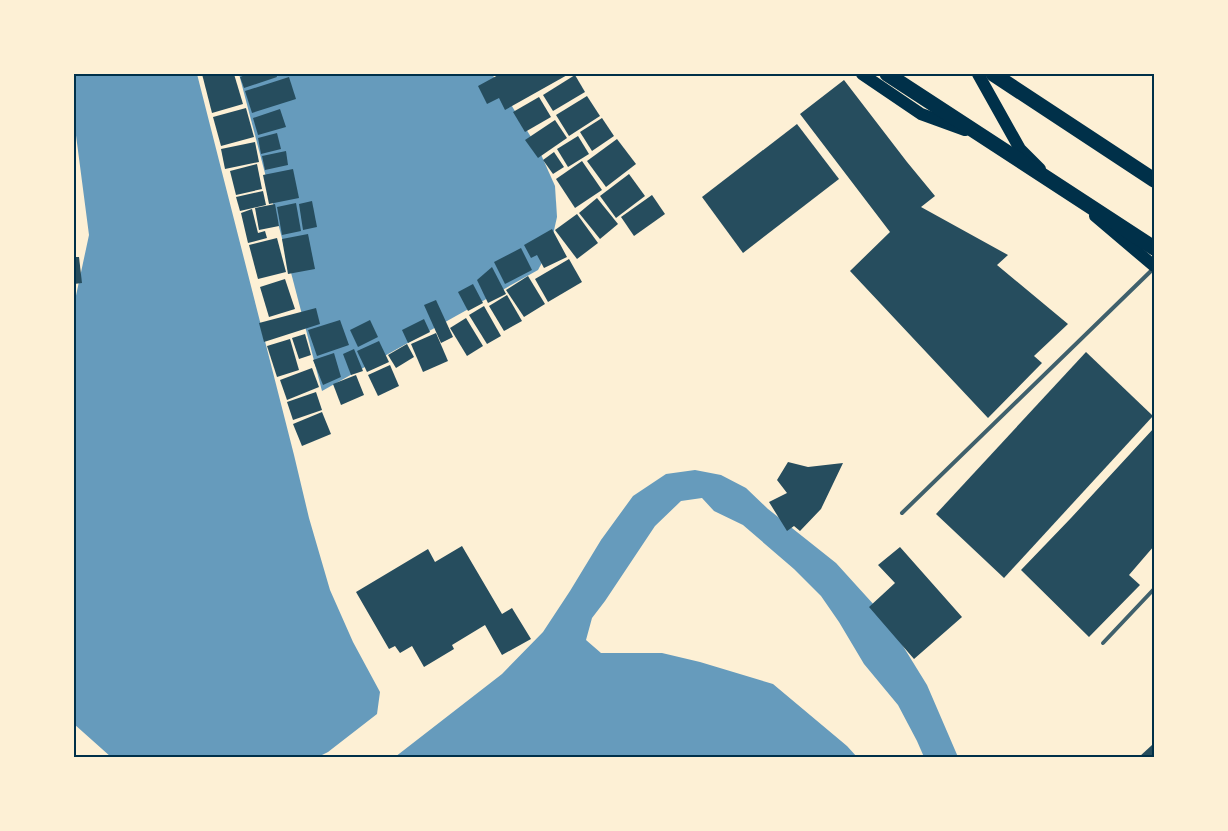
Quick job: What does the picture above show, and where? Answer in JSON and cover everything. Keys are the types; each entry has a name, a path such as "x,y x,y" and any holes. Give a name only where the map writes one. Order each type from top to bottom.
{"highway":[{"path":"887,74 1154,248"},
{"path":"993,74 1154,180"}],"main road":[{"path":"862,74 921,114 1020,148"},
{"path":"978,74 1020,148 1046,175 1154,266"}],"lane":[{"path":"902,513 1154,266"},
{"path":"1103,643 1154,589"}],"water":[{"path":"75,74 197,74 309,518 330,590 353,642 380,692 377,714 328,752 318,757 111,757 74,724 74,305 89,235 74,120"},
{"path":"239,74 492,74 539,150 555,186 557,217 550,248 538,270 322,391"},
{"path":"695,470 721,475 746,488 768,509 836,563 885,617 927,685 958,757 924,757 898,705 864,664 821,596 794,569 743,525 714,511 702,498 681,501 655,526 592,618 586,640 601,653 662,653 700,662 773,684 847,746 857,757 395,757 502,674 543,632 601,540 633,496 666,474"}],"building":[{"path":"202,74 234,74 243,104 212,113"},
{"path":"248,74 276,74 277,77 244,88 240,77"},
{"path":"500,74 569,74 505,110 499,98 487,104 478,86"},
{"path":"575,75 585,92 553,111 543,95"},
{"path":"289,77 296,99 252,113 245,91"},
{"path":"844,80 935,196 921,207 1008,255 997,265 1068,324 1034,356 1042,363 988,418 850,271 890,232 800,114"},
{"path":"587,96 600,116 569,136 556,115"},
{"path":"539,97 551,117 525,132 513,112"},
{"path":"246,108 254,137 221,146 213,117"},
{"path":"280,109 286,127 258,135 253,118"},
{"path":"602,118 614,136 592,151 580,132"},
{"path":"555,120 567,138 538,158 525,140"},
{"path":"797,124 839,179 743,253 702,197"},
{"path":"277,133 281,149 261,154 258,138"},
{"path":"578,136 589,154 568,167 557,149"},
{"path":"617,139 636,164 606,187 587,161"},
{"path":"255,142 259,162 225,169 221,149"},
{"path":"286,151 288,165 265,170 262,156"},
{"path":"554,152 564,167 553,174 543,160"},
{"path":"582,161 602,190 575,208 556,179"},
{"path":"257,164 262,189 236,195 230,171"},
{"path":"293,169 299,198 269,204 263,175"},
{"path":"629,174 645,196 616,218 600,196"},
{"path":"263,191 266,205 240,211 236,197"},
{"path":"652,195 665,214 634,236 621,217"},
{"path":"597,198 618,224 600,239 579,213"},
{"path":"312,201 317,227 303,230 299,204"},
{"path":"296,203 301,231 282,235 277,207"},
{"path":"275,204 279,226 259,230 255,208"},
{"path":"252,209 258,233 265,231 267,238 248,243 241,213"},
{"path":"577,214 598,243 577,259 555,230"},
{"path":"552,229 567,257 544,268 537,255 531,258 524,245"},
{"path":"308,234 315,269 288,274 282,239"},
{"path":"277,238 286,272 258,279 249,245"},
{"path":"521,248 532,270 505,284 494,262"},
{"path":"74,257 79,257 82,283 74,284"},
{"path":"569,259 582,282 548,302 535,279"},
{"path":"492,267 506,294 488,303 477,280"},
{"path":"528,276 545,304 524,317 506,290"},
{"path":"285,279 295,309 269,317 260,287"},
{"path":"473,284 483,303 468,311 458,292"},
{"path":"507,295 522,321 504,331 489,306"},
{"path":"436,300 453,337 441,343 424,305"},
{"path":"484,306 501,336 487,344 469,315"},
{"path":"316,308 320,324 264,342 259,323"},
{"path":"466,318 483,346 467,356 450,328"},
{"path":"424,319 430,332 408,343 402,330"},
{"path":"340,320 349,345 317,356 308,330"},
{"path":"370,320 378,337 358,347 350,330"},
{"path":"436,333 448,361 423,372 411,344"},
{"path":"305,334 311,355 299,359 292,338"},
{"path":"290,339 299,370 277,377 267,346"},
{"path":"379,341 389,362 367,372 357,351"},
{"path":"407,344 414,357 396,368 388,355"},
{"path":"354,349 363,371 351,375 343,354"},
{"path":"1086,352 1153,416 1004,578 936,514"},
{"path":"334,353 341,377 323,385 313,360"},
{"path":"390,365 399,386 378,396 368,375"},
{"path":"312,368 319,387 287,400 280,380"},
{"path":"356,375 364,395 341,405 333,384"},
{"path":"316,392 322,410 293,420 287,402"},
{"path":"322,412 331,434 302,446 293,424"},
{"path":"1154,428 1154,546 1129,575 1140,585 1089,637 1021,570"},
{"path":"788,462 808,467 843,463 821,509 800,531 794,526 787,531 769,502 787,493 777,480"},
{"path":"462,546 502,614 512,608 531,639 502,655 485,625 452,645 454,649 424,667 412,646 400,653 395,646 389,649 356,592 428,549 435,562"},
{"path":"900,547 962,617 914,659 869,607 895,583 878,565"},
{"path":"1152,745 1154,747 1154,757 1139,757"}]}
